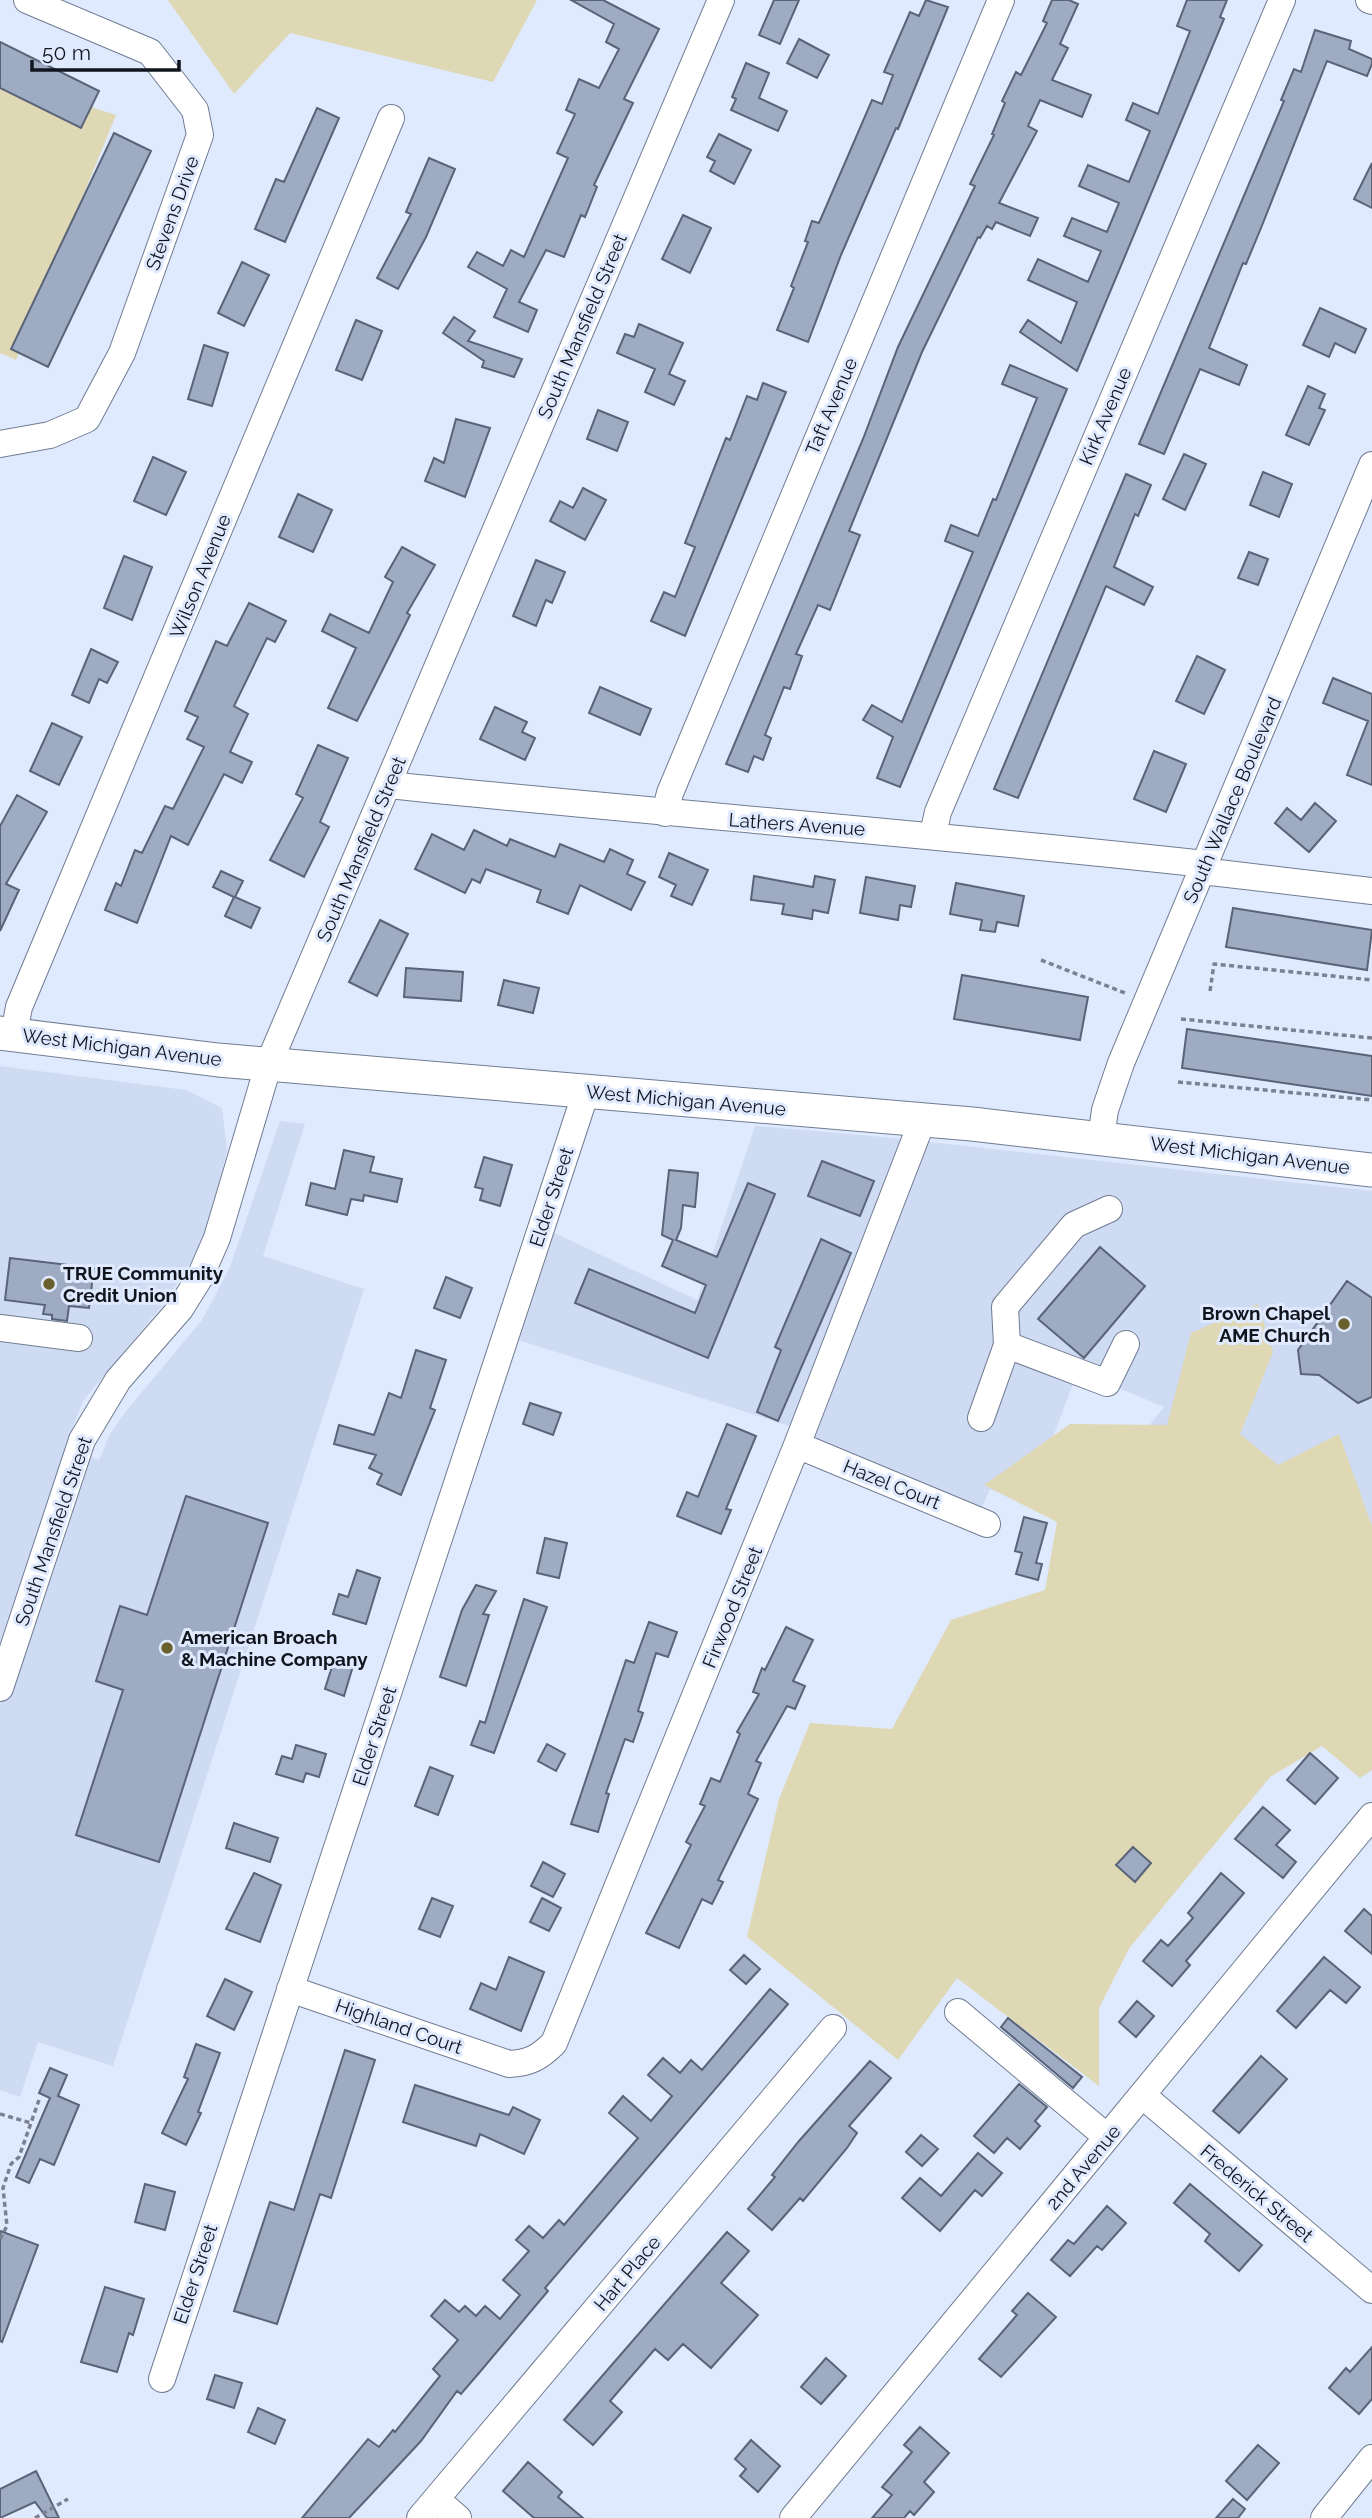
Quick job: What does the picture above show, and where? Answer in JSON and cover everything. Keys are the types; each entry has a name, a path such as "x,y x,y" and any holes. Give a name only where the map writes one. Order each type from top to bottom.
{"main road":[{"name":"West Michigan Avenue","path":"7,1034 218,1060 923,1119 1372,1170"}],"street":[{"name":"Stevens Drive","path":"0,444 50,435 87,419 122,353 200,135 195,110 150,52 27,0"},
{"name":"South Mansfield Street","path":"0,1688 82,1440 118,1380 180,1309 200,1277 218,1237 269,1063 721,0"},
{"name":"Taft Avenue","path":"665,813 670,793 1001,0"},
{"name":"Kirk Avenue","path":"933,834 938,811 1282,0"},
{"name":"Wilson Avenue","path":"7,1034 391,118"},
{"name":"South Wallace Boulevard","path":"1101,1138 1105,1111 1121,1063 1372,466"},
{"name":"Lathers Avenue","path":"388,785 665,813 933,834 1372,891"},
{"name":"Elder Street","path":"162,2379 586,1092"},
{"name":"Firwood Street","path":"509,2064 528,2063 542,2056 554,2043 564,2023 797,1445 923,1119"},
{"path":"981,1418 1007,1345 1005,1307 1074,1225 1109,1209"},
{"path":"0,1328 79,1338"},
{"path":"1007,1345 1107,1383 1126,1344"},
{"name":"Hazel Court","path":"797,1445 988,1524"},
{"name":"2nd Avenue","path":"793,2518 1372,1816"},
{"name":"Highland Court","path":"290,1989 509,2064"},
{"path":"958,2012 1107,2137"},
{"name":"Hart Place","path":"428,2509 833,2028"},
{"name":"Frederick Street","path":"1142,2095 1372,2290"},
{"path":"1324,2518 1372,2458"},
{"path":"428,2509 458,2518"}],"path":[{"path":"1041,960 1125,993"},
{"path":"1210,991 1214,964 1372,980"},
{"path":"1181,1019 1372,1038"},
{"path":"1178,1082 1372,1100"},
{"path":"0,2239 7,2226 3,2188 11,2164 19,2157 39,2100"},
{"path":"0,2114 31,2123"},
{"path":"35,2518 68,2499"}],"shaded area":[{"path":"168,0 537,0 493,82 290,33 234,94"},
{"path":"0,78 116,115 16,360 0,353"},
{"path":"0,1066 186,1090 222,1108 227,1151 205,1241 165,1302 83,1401 64,1448 99,1460 110,1434 126,1411 202,1320 230,1267 280,1121 305,1124 263,1256 364,1289 113,2066 38,2042 20,2097 0,2090"},
{"path":"755,1126 884,1137 1372,1191 1372,1701 1110,1474 1164,1407 1078,1371 1027,1505 990,1489 981,1510 818,1440 812,1433 512,1338 548,1230 697,1300"},
{"path":"1258,1304 1273,1352 1240,1434 1278,1465 1339,1434 1372,1526 1372,1770 1360,1778 1322,1746 1270,1777 1130,1947 1099,2008 1099,2086 957,1978 898,2060 747,1937 779,1799 810,1723 892,1729 951,1620 1045,1590 1057,1522 984,1485 1070,1424 1167,1425 1191,1333"}],"building":[{"path":"571,0 603,0 659,29 624,99 633,103 594,185 597,187 585,217 581,215 564,257 546,250 519,302 537,310 528,332 494,317 507,289 468,267 477,252 503,266 511,250 524,257 568,158 557,153 575,114 566,110 579,79 599,88 619,49 606,42 614,24"},
{"path":"774,0 799,0 780,44 759,35"},
{"path":"926,0 948,7 898,129 896,128 841,255 808,342 777,330 794,288 791,286 808,242 805,241 812,221 819,223 872,100 882,104 893,75 884,72 910,12 919,16"},
{"path":"1052,0 1069,0 1078,4 1060,44 1068,48 1052,80 1091,95 1082,117 1040,100 1028,126 1037,131 999,203 1038,218 1030,236 996,222 992,229 987,226 980,238 978,237 922,352 849,531 860,535 830,610 818,605 796,654 802,656 790,689 784,687 765,735 771,738 763,760 754,756 748,772 726,764 863,439 898,347 975,186 970,184 994,135 992,134 1005,103 1002,101 1016,72 1021,75 1047,23 1043,21"},
{"path":"1187,0 1227,0 1220,17 1224,19 1077,371 1020,332 1028,320 1061,343 1077,302 1028,280 1038,259 1088,282 1101,251 1064,236 1072,218 1107,232 1119,203 1079,186 1088,165 1129,182 1150,131 1126,120 1133,103 1158,114 1190,31 1177,26"},
{"path":"1315,30 1351,41 1349,49 1372,59 1372,64 1367,76 1327,61 1261,228 1246,264 1243,263 1209,348 1247,365 1239,385 1200,369 1164,454 1139,444 1284,101 1281,100 1294,69 1301,72"},
{"path":"799,39 829,55 817,78 787,63"},
{"path":"0,42 99,91 81,128 0,88"},
{"path":"746,63 769,73 759,98 787,111 778,131 731,110 736,99 732,97"},
{"path":"317,108 339,118 285,242 255,229 276,179 284,182"},
{"path":"114,133 151,151 48,367 11,349"},
{"path":"719,134 751,150 734,184 710,171 715,161 707,157"},
{"path":"429,158 455,169 426,237 398,289 377,278 411,214 406,212"},
{"path":"1372,163 1372,208 1354,199"},
{"path":"683,215 711,228 690,273 662,259"},
{"path":"242,262 269,275 244,326 218,313"},
{"path":"1320,308 1366,329 1355,353 1335,343 1329,357 1303,345"},
{"path":"454,317 475,331 468,341 522,359 514,377 482,367 484,361 443,333"},
{"path":"356,320 382,331 362,380 336,370"},
{"path":"639,324 683,343 669,374 685,381 674,405 645,392 655,369 617,353 625,334 634,337"},
{"path":"204,345 228,353 212,406 188,399"},
{"path":"1010,365 1067,389 900,787 877,778 893,737 863,720 872,705 902,722 973,552 945,541 951,525 978,536 993,499 996,500 1037,398 1002,384"},
{"path":"763,383 786,392 685,636 651,621 664,592 675,597 695,547 685,543 726,438 730,440 747,396 757,400"},
{"path":"1308,386 1325,394 1319,408 1325,410 1309,445 1286,435"},
{"path":"598,410 628,422 617,451 587,439"},
{"path":"456,419 490,428 465,497 425,481 434,458 444,463"},
{"path":"1184,454 1206,464 1185,510 1163,499"},
{"path":"153,457 186,472 166,515 134,501"},
{"path":"1263,472 1292,484 1279,517 1250,505"},
{"path":"1126,474 1151,485 1138,516 1135,514 1114,567 1153,587 1144,605 1106,586 1018,798 994,789"},
{"path":"583,488 606,500 585,540 550,521 560,501 573,508"},
{"path":"298,494 332,510 313,552 279,537"},
{"path":"402,547 435,565 407,613 410,615 357,721 328,708 356,648 322,631 330,614 369,633 393,582 385,577"},
{"path":"1249,552 1268,559 1258,585 1238,578"},
{"path":"124,556 152,567 132,620 104,608"},
{"path":"536,560 565,572 552,603 546,600 536,626 513,616"},
{"path":"249,603 286,621 275,642 267,638 234,706 248,714 230,752 252,762 242,783 224,774 188,845 171,836 137,923 105,910 116,883 121,886 135,850 142,853 165,806 173,809 204,747 187,739 198,717 185,711 216,641 227,646"},
{"path":"91,649 118,662 107,683 99,679 89,703 72,695"},
{"path":"1197,656 1225,670 1204,714 1176,701"},
{"path":"1333,678 1372,694 1372,785 1347,775 1368,721 1323,703"},
{"path":"600,687 651,709 640,735 589,713"},
{"path":"495,707 527,722 522,732 535,738 525,760 480,739"},
{"path":"52,723 82,737 59,785 30,771"},
{"path":"318,745 348,758 320,822 329,827 304,877 270,860 303,798 296,794"},
{"path":"1154,751 1186,764 1166,812 1134,799"},
{"path":"17,795 47,812 6,884 19,890 0,931 0,826"},
{"path":"1315,803 1336,821 1309,852 1275,823 1287,808 1301,820"},
{"path":"474,830 507,846 510,839 555,857 560,844 604,862 610,849 633,860 627,874 645,882 631,910 580,885 568,914 537,902 541,890 486,869 480,883 472,879 465,893 415,869 432,834 464,850"},
{"path":"669,853 708,870 692,905 671,896 676,885 659,877"},
{"path":"221,871 243,881 235,897 260,908 251,928 225,916 234,897 213,887"},
{"path":"754,876 813,887 815,876 835,880 828,913 813,910 812,919 782,914 784,904 751,900"},
{"path":"866,877 915,886 911,907 900,905 898,920 860,913"},
{"path":"956,883 1024,896 1018,926 997,922 995,932 980,930 982,920 950,914"},
{"path":"1233,908 1372,930 1367,970 1226,947"},
{"path":"380,920 408,934 377,996 349,982"},
{"path":"406,968 463,972 461,1001 404,997"},
{"path":"962,975 1088,997 1080,1040 954,1019"},
{"path":"504,980 539,988 533,1013 498,1005"},
{"path":"1187,1029 1372,1056 1372,1096 1182,1068"},
{"path":"344,1150 374,1157 370,1172 402,1179 397,1202 364,1195 363,1201 351,1199 347,1215 306,1205 311,1183 335,1189"},
{"path":"484,1157 512,1165 500,1206 480,1200 483,1189 475,1187"},
{"path":"822,1161 874,1181 860,1216 808,1196"},
{"path":"669,1170 698,1173 695,1207 683,1205 681,1228 676,1240 717,1257 748,1183 775,1194 708,1358 575,1303 589,1269 695,1313 706,1285 662,1266 673,1240 662,1235"},
{"path":"821,1239 851,1253 778,1421 757,1412 781,1350 775,1347"},
{"path":"1100,1247 1145,1286 1084,1358 1038,1319"},
{"name":"TRUE Community Credit Union","path":"10,1258 94,1268 89,1308 69,1306 67,1321 52,1319 52,1315 43,1314 45,1305 5,1300"},
{"path":"446,1277 472,1288 460,1318 434,1308"},
{"name":"Brown Chapel AME Church","path":"1347,1281 1372,1298 1372,1397 1358,1403 1319,1375 1301,1374 1298,1350"},
{"path":"416,1350 446,1360 430,1408 435,1410 401,1495 377,1484 382,1474 369,1468 376,1455 334,1444 339,1425 374,1435 389,1393 401,1398"},
{"path":"530,1403 561,1413 553,1435 523,1424"},
{"path":"727,1424 756,1436 726,1509 731,1510 721,1534 677,1516 687,1492 698,1497"},
{"name":"American Broach & Machine Company","path":"186,1496 268,1523 159,1862 76,1835 123,1690 96,1681 120,1606 147,1615"},
{"path":"1024,1517 1047,1523 1036,1563 1042,1564 1038,1580 1016,1574 1022,1553 1015,1551"},
{"path":"545,1538 567,1543 559,1578 537,1573"},
{"path":"357,1570 380,1578 366,1624 333,1614 339,1594 348,1597"},
{"path":"476,1585 496,1591 483,1614 489,1615 466,1686 440,1677 462,1610"},
{"path":"524,1599 547,1607 494,1753 471,1745 480,1721 485,1723"},
{"path":"649,1622 677,1632 668,1657 656,1653 638,1711 643,1713 633,1742 625,1739 606,1793 609,1794 598,1832 571,1824 626,1660 634,1663"},
{"path":"786,1627 813,1640 793,1681 805,1686 795,1709 787,1706 756,1761 761,1763 748,1794 758,1799 718,1880 723,1882 712,1904 702,1899 679,1948 646,1933 691,1845 686,1842 705,1806 700,1804 711,1778 720,1782 740,1734 737,1732 759,1694 753,1692 762,1668 765,1670"},
{"path":"334,1660 353,1666 344,1696 325,1689"},
{"path":"547,1744 565,1754 556,1771 538,1761"},
{"path":"296,1745 326,1754 319,1777 306,1773 303,1782 276,1774 282,1756 292,1759"},
{"path":"1310,1753 1338,1778 1315,1804 1287,1780"},
{"path":"430,1767 453,1776 438,1815 415,1806"},
{"path":"1263,1807 1290,1830 1276,1845 1296,1862 1283,1878 1235,1839"},
{"path":"234,1823 278,1838 270,1862 226,1848"},
{"path":"1133,1847 1151,1863 1135,1882 1116,1865"},
{"path":"543,1862 565,1874 553,1897 531,1886"},
{"path":"254,1873 281,1885 260,1942 226,1929"},
{"path":"1221,1873 1244,1893 1186,1961 1190,1965 1172,1986 1143,1961 1161,1940 1168,1946 1193,1918 1188,1913"},
{"path":"432,1898 453,1906 440,1937 419,1929"},
{"path":"542,1898 561,1908 549,1931 530,1922"},
{"path":"1364,1909 1372,1916 1372,1954 1345,1931"},
{"path":"744,1955 760,1969 746,1984 730,1970"},
{"path":"509,1957 544,1972 521,2031 470,2009 481,1983 496,1990"},
{"path":"1324,1957 1360,1987 1346,2003 1330,1990 1296,2028 1277,2011"},
{"path":"225,1979 252,1992 234,2030 207,2016"},
{"path":"770,1989 788,2004 545,2288 548,2291 479,2373 461,2394 457,2391 421,2441 349,2518 302,2518 368,2439 379,2447 393,2430 395,2432 440,2376 433,2369 458,2340 431,2316 445,2300 459,2312 465,2306 476,2316 485,2306 500,2319 520,2295 503,2280 529,2251 516,2240 529,2226 543,2238 559,2220 564,2225 638,2138 609,2113 623,2096 651,2121 672,2096 648,2075 663,2058 680,2073 691,2060 702,2070"},
{"path":"1137,2001 1154,2016 1136,2037 1119,2022"},
{"path":"1008,2018 1082,2077 1073,2088 1001,2027"},
{"path":"196,2044 220,2053 198,2112 201,2113 186,2145 162,2133 188,2079 184,2077"},
{"path":"345,2050 375,2060 331,2198 320,2194 277,2324 234,2311 270,2202 294,2210"},
{"path":"1261,2056 1287,2079 1239,2133 1213,2111"},
{"path":"870,2061 891,2078 849,2126 857,2133 847,2148 803,2201 800,2198 772,2230 748,2209 775,2177 772,2175 799,2141"},
{"path":"50,2068 67,2075 58,2096 79,2105 54,2165 40,2159 29,2183 16,2177 50,2098 39,2093"},
{"path":"1019,2084 1047,2107 1035,2121 1040,2126 1020,2149 1007,2138 994,2153 974,2136"},
{"path":"415,2085 509,2115 513,2107 540,2120 524,2154 480,2134 476,2146 403,2122"},
{"path":"921,2135 938,2149 922,2166 906,2152"},
{"path":"978,2153 1002,2173 982,2196 975,2190 940,2231 902,2198 920,2178 941,2196"},
{"path":"145,2184 175,2192 165,2230 135,2222"},
{"path":"1190,2184 1262,2245 1239,2271 1205,2241 1210,2234 1174,2203"},
{"path":"1107,2206 1126,2223 1102,2250 1097,2246 1070,2276 1051,2260 1068,2240 1074,2244"},
{"path":"0,2231 38,2245 2,2342 0,2341"},
{"path":"727,2232 749,2251 721,2283 758,2315 711,2368 683,2344 668,2360 655,2349 610,2401 622,2412 593,2445 564,2420"},
{"path":"105,2287 144,2299 133,2335 129,2333 117,2372 81,2362"},
{"path":"1028,2293 1056,2317 1001,2377 979,2359 1017,2315 1012,2311"},
{"path":"1372,2347 1372,2399 1359,2414 1329,2388 1346,2368 1350,2372"},
{"path":"826,2358 846,2376 821,2404 801,2387"},
{"path":"215,2375 242,2383 234,2408 207,2399"},
{"path":"258,2408 285,2420 275,2444 248,2432"},
{"path":"920,2427 949,2453 924,2482 934,2492 914,2515 910,2511 904,2518 872,2518 892,2495 882,2487 912,2452 904,2445"},
{"path":"751,2440 780,2466 758,2492 740,2476 746,2469 735,2459"},
{"path":"1258,2445 1279,2463 1247,2500 1226,2481"},
{"path":"528,2462 562,2492 558,2497 583,2518 534,2518 503,2491"},
{"path":"36,2471 59,2518 47,2518 35,2502 0,2518 0,2489"},
{"path":"1233,2499 1245,2509 1238,2518 1216,2518"}],"place":[{"name":"TRUE Community Credit Union","path":"49,1284"},
{"name":"Brown Chapel AME Church","path":"1344,1324"},
{"name":"American Broach & Machine Company","path":"167,1648"}]}
